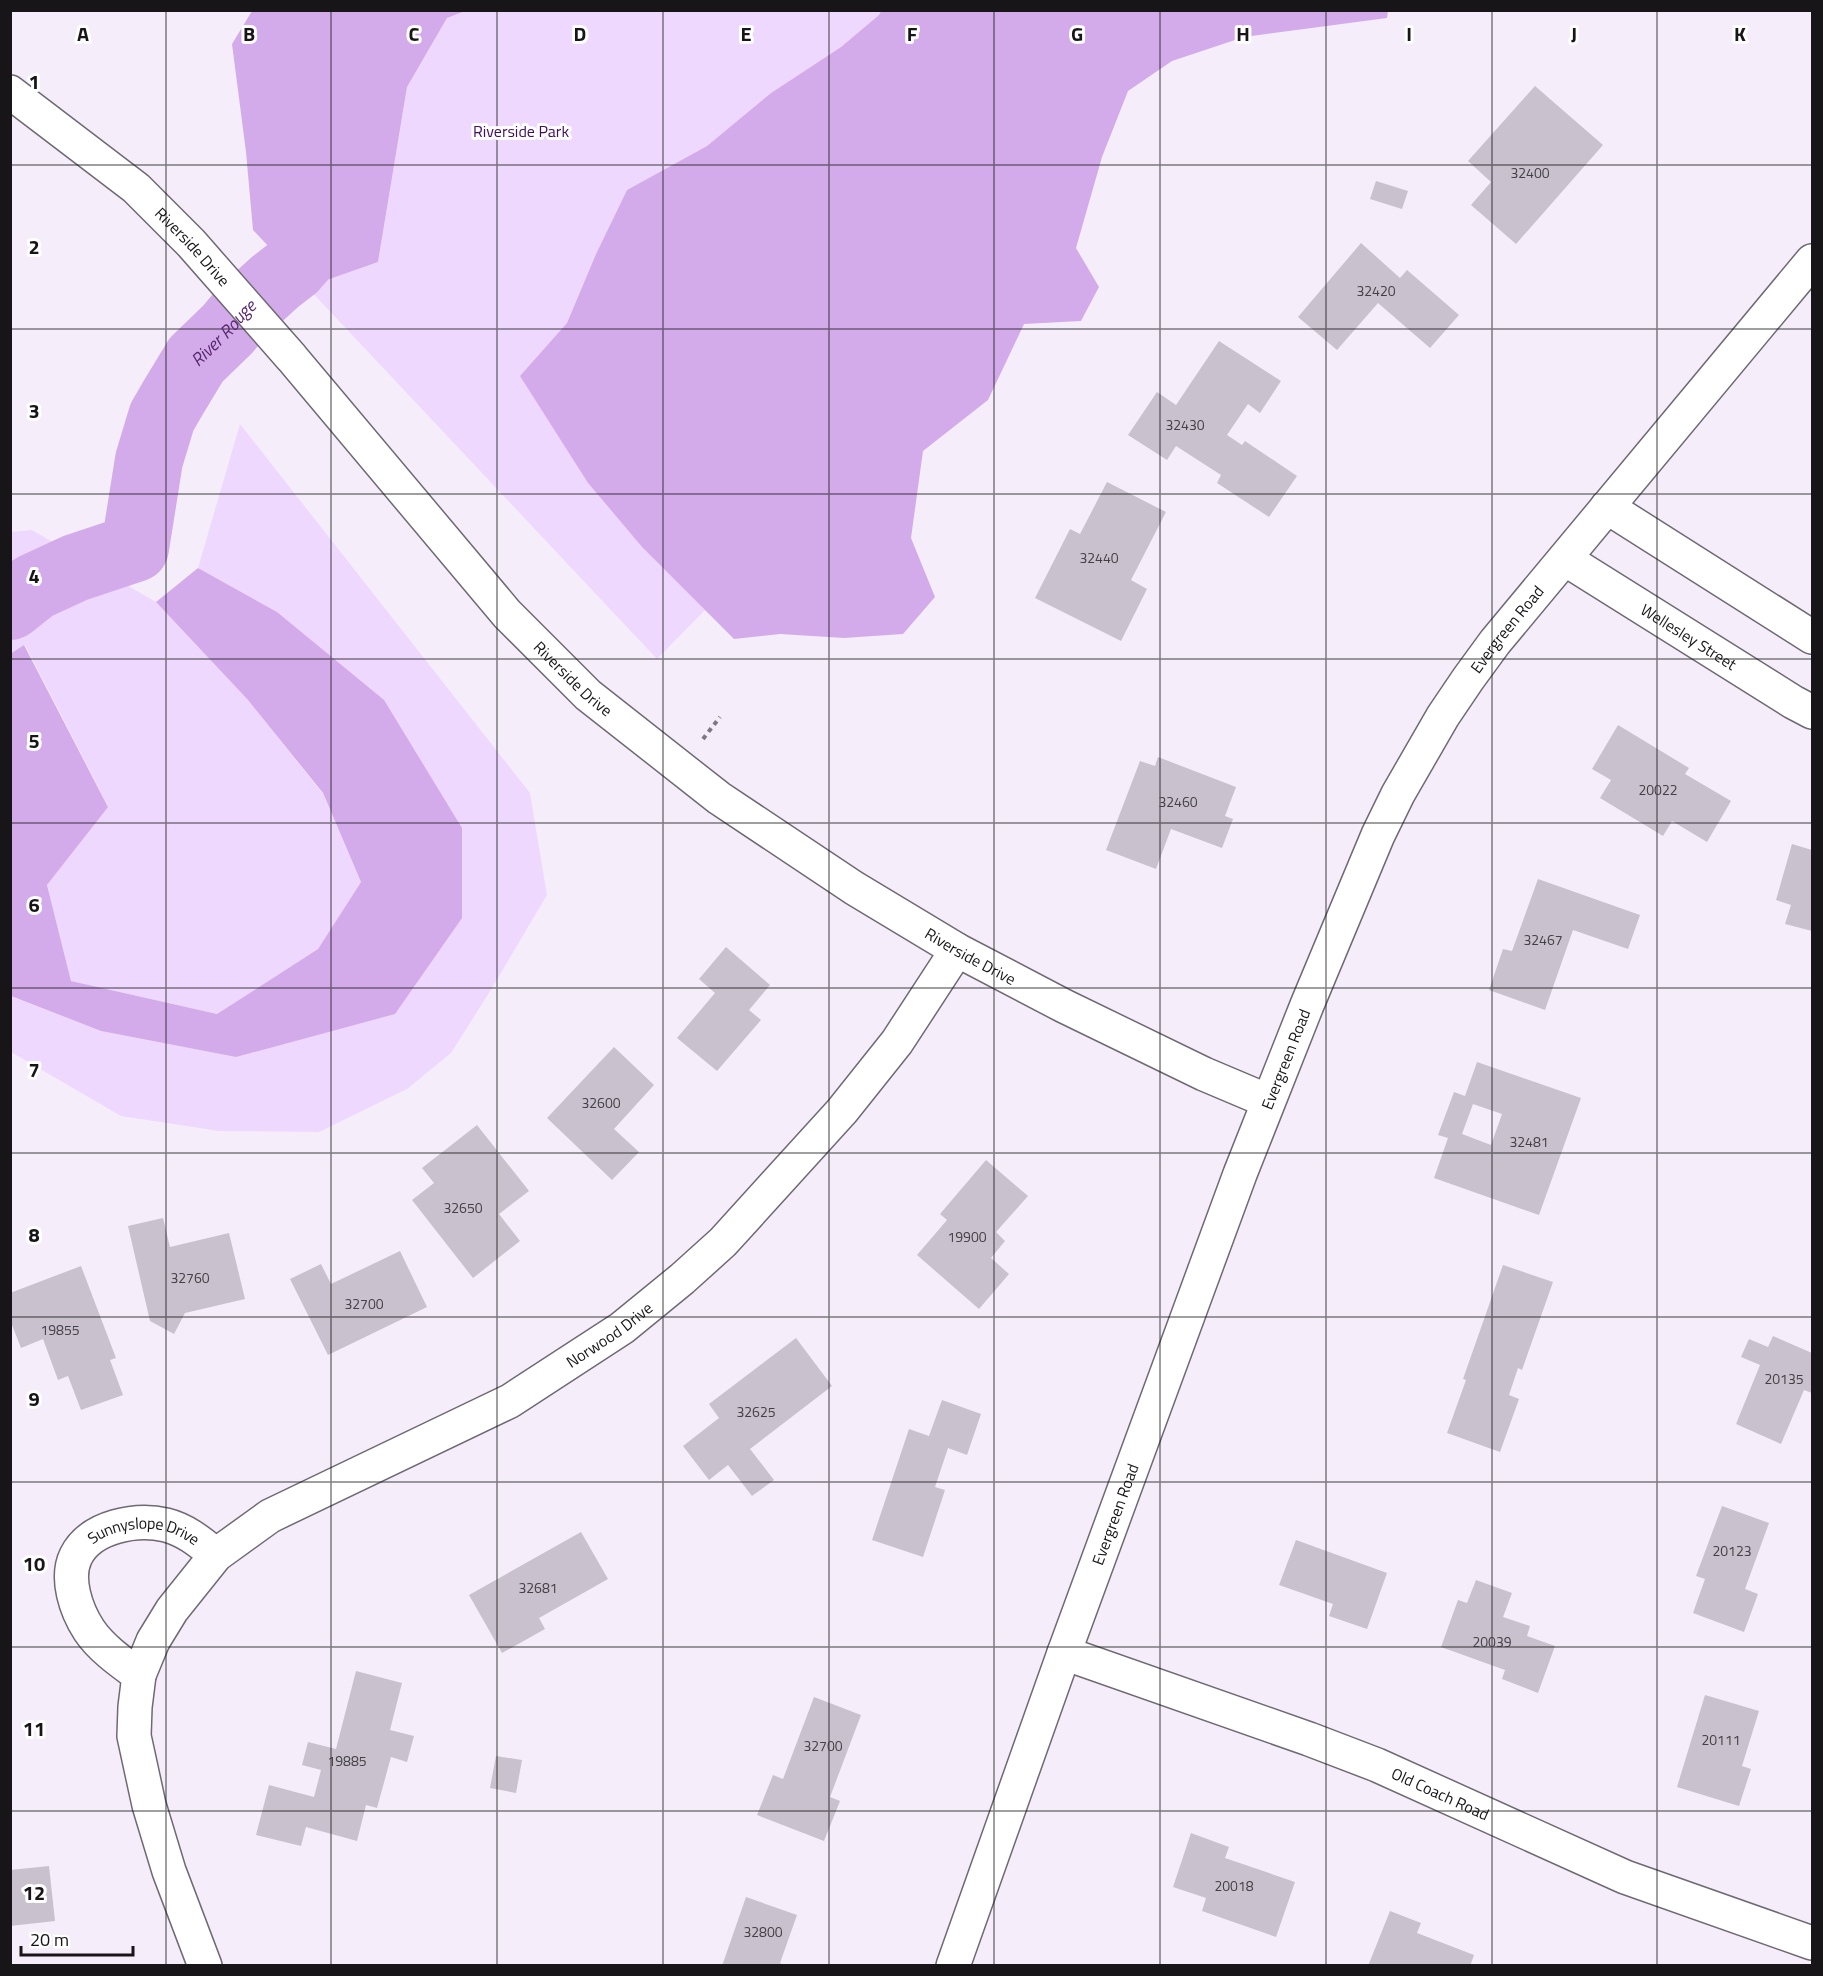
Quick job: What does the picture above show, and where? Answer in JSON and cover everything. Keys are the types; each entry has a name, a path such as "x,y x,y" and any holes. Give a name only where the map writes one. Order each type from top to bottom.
{"street":[{"name":"Riverside Drive","path":"10,92 136,188 191,243 292,358 507,614 588,695 719,798 766,831 854,888 957,950 1204,1074 1268,1101"},
{"name":"Evergreen Road","path":"953,1965 1064,1653 1268,1101 1378,835 1414,765 1468,678 1812,261"},
{"path":"1607,507 1812,637"},
{"name":"Wellesley Street","path":"1564,559 1812,712"},
{"name":"Norwood Drive","path":"139,1676 153,1641 172,1610 216,1555 270,1516 510,1401 567,1366 631,1321 723,1242 842,1111 897,1042 957,950"},
{"name":"Sunnyslope Drive","path":"139,1676 112,1655 89,1630 73,1592 72,1573 76,1556 87,1543 102,1532 129,1523 165,1525 191,1535 216,1555"},
{"name":"Old Coach Road","path":"1064,1653 1377,1765 1625,1877 1812,1941"},
{"path":"139,1676 134,1736 140,1769 169,1871 205,1965"}],"green space":[{"name":"Riverside Park","path":"465,10 881,11 841,47 771,93 707,146 627,190 596,254 567,323 521,376 588,483 642,547 705,610 657,659 307,287 378,262 407,87 447,18"},
{"path":"240,424 530,793 547,895 451,1053 407,1089 319,1132 219,1131 121,1116 11,1052 10,996 101,1031 236,1057 462,918 277,612 198,568"},
{"path":"32,530 156,602 248,700 323,794 361,882 318,949 217,1014 71,981 47,885 108,806 25,645 11,654 11,532"}],"shaded area":[{"path":"252,11 465,11 447,18 407,87 378,262 307,287 253,230 232,44"},
{"path":"881,11 1388,11 1387,18 1244,37 1172,61 1128,91 1102,157 1076,248 1099,287 1081,321 1024,324 988,400 923,451 911,538 935,597 903,634 844,638 780,634 734,639 642,547 588,483 520,376 567,323 596,254 627,190 707,146 771,93 841,47"},
{"path":"198,568 277,612 384,700 462,828 462,918 395,1014 236,1057 101,1031 11,996 10,654 24,645 108,807 47,885 71,981 217,1014 318,949 361,882 323,793 248,700 156,602"}],"building":[{"path":"1535,86 1603,145 1516,244 1471,205 1491,182 1468,161"},
{"path":"1376,181 1408,191 1402,209 1370,199"},
{"path":"1361,243 1400,278 1407,270 1459,315 1430,348 1378,303 1337,350 1298,317"},
{"path":"1219,341 1281,381 1260,413 1248,404 1227,435 1242,445 1245,441 1297,476 1269,517 1217,483 1221,475 1176,446 1167,460 1128,435 1157,392 1176,405"},
{"path":"1107,482 1166,512 1131,580 1147,589 1121,641 1035,598 1070,529 1080,534"},
{"path":"1618,725 1689,768 1685,774 1731,801 1707,842 1672,821 1663,836 1600,798 1611,780 1592,769"},
{"path":"1158,757 1236,787 1225,816 1233,819 1222,848 1171,829 1156,869 1106,850 1140,761 1155,766"},
{"path":"1792,844 1812,850 1812,931 1785,924 1791,905 1776,900"},
{"path":"1538,879 1640,915 1628,949 1573,930 1545,1010 1489,990 1503,949 1512,951"},
{"path":"726,947 770,985 749,1010 761,1020 717,1071 677,1038 715,993 699,979"},
{"path":"614,1047 654,1085 614,1129 639,1152 612,1180 547,1118"},
{"path":"1477,1062 1581,1098 1539,1215 1434,1178 1448,1138 1438,1135 1454,1092 1465,1096","holes":["1473,1104 1502,1114 1491,1145 1462,1134"]},
{"path":"477,1125 529,1191 499,1214 520,1241 473,1278 412,1200 434,1183 422,1168"},
{"path":"986,1160 1028,1196 996,1232 1005,1241 991,1258 1009,1274 979,1309 917,1255 947,1220 940,1214"},
{"path":"163,1218 170,1247 229,1233 245,1299 185,1313 174,1334 150,1321 128,1226"},
{"path":"400,1251 427,1307 328,1355 290,1279 321,1264 331,1284"},
{"path":"1503,1265 1553,1282 1522,1370 1518,1368 1509,1395 1519,1399 1500,1452 1447,1433 1466,1380 1463,1379"},
{"path":"81,1266 116,1358 110,1360 123,1395 81,1410 68,1376 58,1380 43,1339 21,1348 10,1320 10,1293"},
{"path":"1773,1336 1812,1353 1812,1393 1804,1390 1781,1444 1736,1424 1760,1365 1741,1357 1749,1339 1768,1347"},
{"path":"796,1338 832,1386 750,1449 774,1480 752,1496 728,1465 709,1480 683,1446 719,1418 709,1404"},
{"path":"942,1400 981,1414 967,1455 948,1448 935,1487 945,1490 923,1557 872,1540 909,1429 929,1436"},
{"path":"1722,1506 1769,1523 1745,1589 1758,1594 1744,1632 1693,1613 1705,1579 1696,1576"},
{"path":"581,1532 608,1579 539,1618 545,1629 502,1653 469,1595"},
{"path":"1296,1540 1387,1573 1367,1629 1329,1616 1333,1604 1279,1585"},
{"path":"1476,1580 1512,1593 1503,1617 1530,1626 1527,1636 1555,1646 1538,1693 1502,1679 1505,1670 1441,1647 1458,1600 1467,1603"},
{"path":"356,1671 402,1683 390,1730 414,1736 407,1762 391,1757 377,1808 366,1805 357,1841 306,1827 301,1846 256,1835 269,1785 314,1797 321,1770 302,1765 308,1742 336,1749"},
{"path":"1705,1695 1759,1711 1742,1766 1751,1769 1739,1806 1677,1787"},
{"path":"814,1697 861,1715 830,1797 840,1801 824,1841 757,1815 773,1775 783,1779"},
{"path":"496,1756 522,1760 516,1793 490,1788"},
{"path":"1191,1833 1229,1847 1225,1858 1295,1882 1276,1937 1202,1911 1206,1898 1173,1887"},
{"path":"49,1866 55,1921 10,1926 10,1870"},
{"path":"746,1897 797,1915 780,1963 785,1966 722,1966"},
{"path":"1390,1911 1421,1923 1417,1933 1474,1955 1470,1966 1368,1966"}],"waterway":[{"name":"River Rouge","path":"10,606 34,587 75,568 135,548 149,460 162,417 173,398 196,360 242,312 293,268 307,252 343,194"}]}
